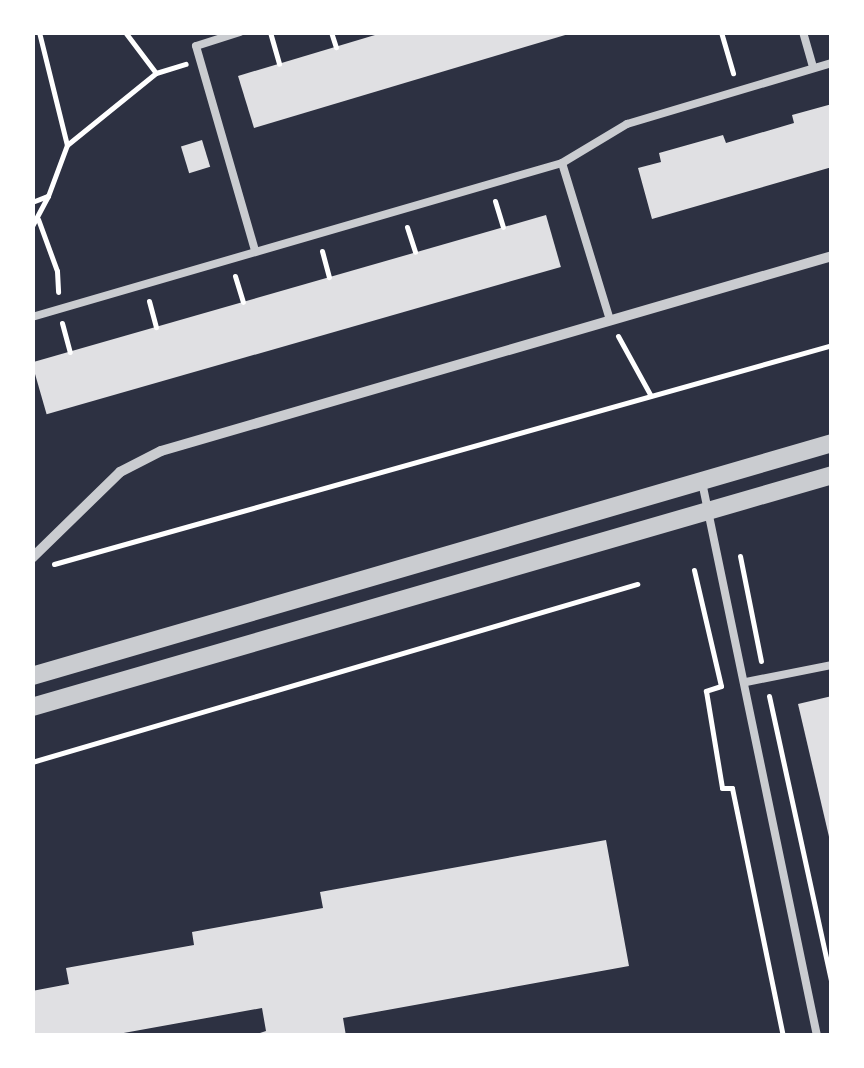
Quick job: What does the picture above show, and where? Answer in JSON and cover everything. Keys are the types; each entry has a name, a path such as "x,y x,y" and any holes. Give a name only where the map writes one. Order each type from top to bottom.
{"street":[{"path":"32,558 120,472 161,451 832,256"},
{"path":"32,676 832,443"},
{"path":"32,707 832,474"}],"lane":[{"path":"240,32 196,46 255,251"},
{"path":"803,32 813,68"},
{"path":"32,317 562,162 627,124 832,63"},
{"path":"562,162 610,320"},
{"path":"702,481 817,1036"},
{"path":"746,682 832,665"}],"path":[{"path":"39,32 67,145"},
{"path":"124,32 156,73"},
{"path":"270,32 279,64"},
{"path":"331,32 336,47"},
{"path":"721,32 738,91"},
{"path":"32,226 67,145 156,73 200,59"},
{"path":"490,183 502,227"},
{"path":"32,202 48,196"},
{"path":"402,208 415,252"},
{"path":"38,219 58,271 59,310 70,352"},
{"path":"316,233 329,277"},
{"path":"230,258 243,302"},
{"path":"144,284 156,327"},
{"path":"610,320 651,396"},
{"path":"52,564 832,345"},
{"path":"740,556 832,984"},
{"path":"694,570 721,686 706,690 722,788 732,788 783,1036"},
{"path":"32,762 637,584"}],"building":[{"path":"385,32 572,33 254,128 238,76"},
{"path":"832,104 832,167 652,219 638,168 661,162 659,153 723,135 726,143 794,123 792,115"},
{"path":"202,140 210,167 189,173 181,146"},
{"path":"546,215 561,267 47,414 32,362"},
{"path":"832,696 832,841 830,841 798,704"},
{"path":"606,840 629,966 343,1018 346,1036 251,1036 266,1031 262,1008 107,1036 32,1036 32,991 69,984 66,968 194,945 192,932 323,908 320,892"}]}
